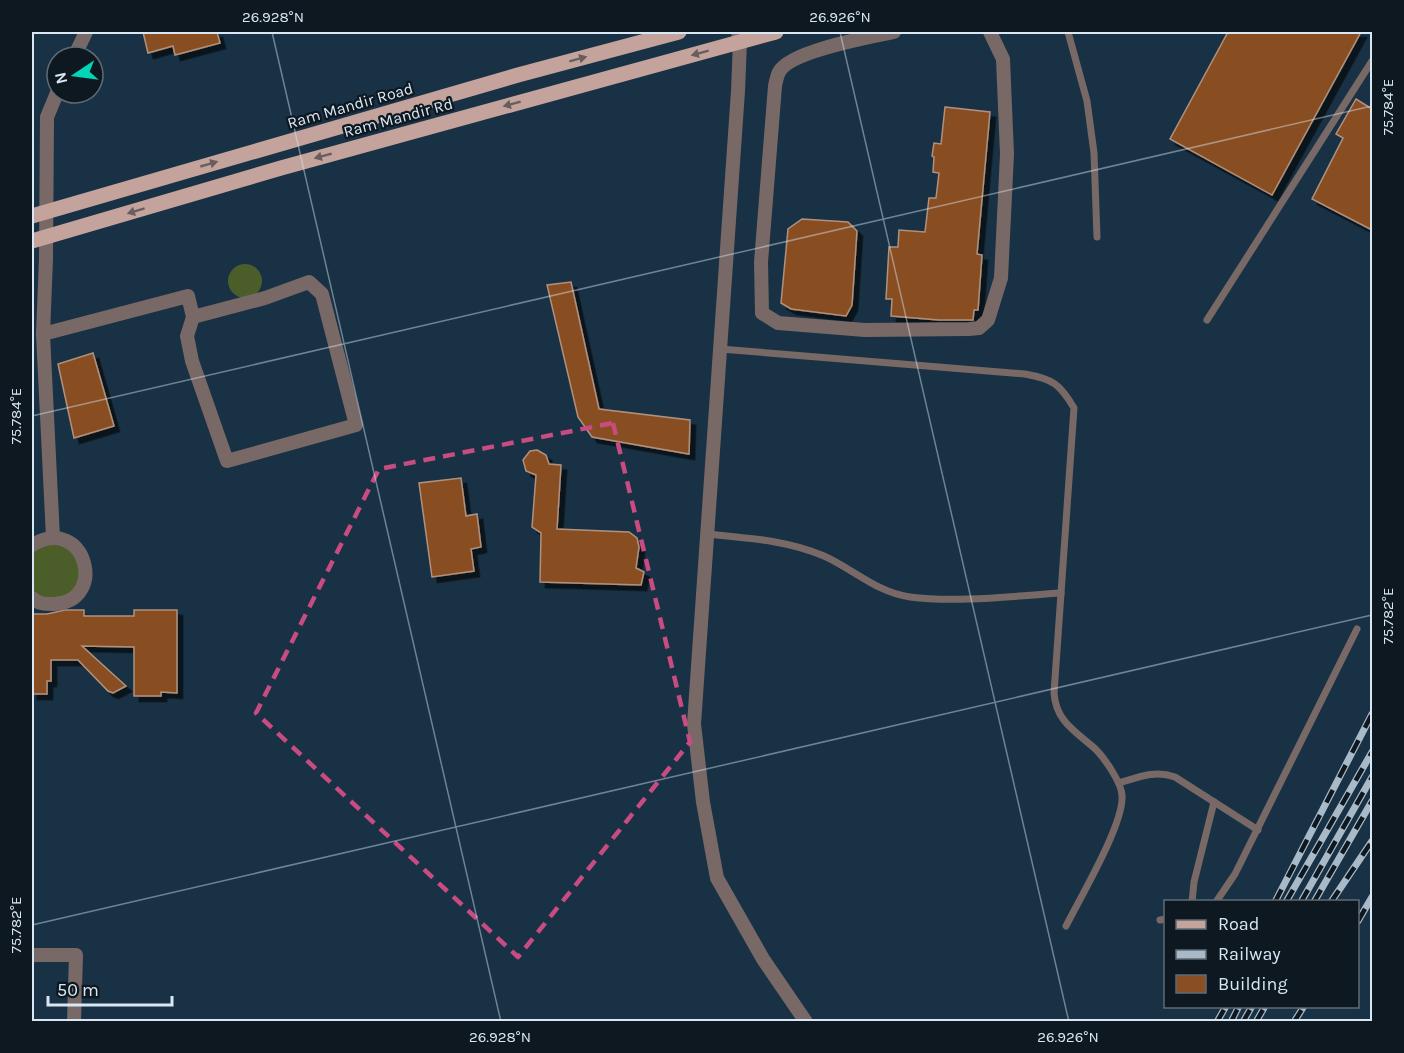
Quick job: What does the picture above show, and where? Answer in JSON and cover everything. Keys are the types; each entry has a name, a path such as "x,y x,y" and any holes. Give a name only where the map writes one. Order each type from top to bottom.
{"main road":[{"name":"Ram Mandir Road","path":"38,214 485,84 679,32"},
{"name":"Ram Mandir Rd","path":"38,240 739,36 776,32"}],"street":[{"path":"894,32 868,35 804,54 780,71 775,86 761,262 762,313 778,323 865,330 969,329 979,328 988,320 1001,278 1007,154 1003,59 990,32"},
{"path":"739,36 694,724 703,802 717,878 763,959 806,1022"},
{"path":"52,105 47,117 38,214 38,240 53,538"},
{"path":"43,333 189,296 193,316 188,336 192,361 227,461 356,425 322,294 309,282 265,298 193,316"},
{"path":"32,545 41,540 53,538 70,543 85,561 86,573 82,589 64,604 43,604 32,598"},
{"path":"32,954 76,955 74,1022"}],"lane":[{"path":"1068,32 1087,101 1094,153 1097,237"},
{"path":"1207,320 1372,61"},
{"path":"720,350 1025,374 1044,378 1063,389 1074,408 1055,705 1057,713 1073,731 1096,748 1119,783 1122,797 1118,822 1066,926"},
{"path":"707,534 783,543 823,555 878,588 908,597 949,599 1061,593"},
{"path":"1217,900 1235,874 1258,830 1357,629"},
{"path":"1119,783 1148,774 1163,773 1175,777 1258,830"},
{"path":"1192,900 1194,882 1214,802"}],"highlighted area":[{"path":"613,423 690,742 518,957 256,713 379,469"}],"green space":[{"path":"245,264 257,269 262,281 257,293 245,298 233,293 228,281 233,269"},
{"path":"44,543 69,547 82,573 73,592 52,599 42,597 32,590 32,552"}],"building":[{"path":"143,32 217,32 220,43 175,55 173,46 148,53"},
{"path":"1228,32 1361,32 1272,195 1170,139"},
{"path":"1356,99 1372,109 1372,230 1312,199 1343,138 1336,134"},
{"path":"945,107 990,112 977,254 982,255 978,310 974,310 973,320 891,316 892,299 886,299 889,247 898,247 899,230 925,232 929,198 936,198 939,173 933,172 934,157 932,156 934,143 941,144"},
{"path":"802,219 848,222 857,231 852,305 846,316 791,309 781,303 788,229"},
{"path":"571,282 599,409 690,420 689,454 592,437 578,417 547,285"},
{"path":"93,353 114,426 74,438 58,364"},
{"path":"537,450 546,455 549,464 561,465 557,529 629,532 637,538 639,547 636,568 644,572 641,585 540,582 541,533 532,527 536,475 526,471 523,460 530,451"},
{"path":"461,478 466,516 477,514 481,547 471,549 474,571 432,577 419,483"},
{"path":"65,610 84,610 84,616 134,616 134,610 177,610 177,693 161,692 161,696 134,696 134,647 82,646 126,686 113,693 108,691 78,660 51,660 51,681 47,681 47,694 32,694 32,614 47,614"}],"railway":[{"path":"1276,900 1372,714"},
{"path":"1287,900 1372,752"},
{"path":"1302,900 1372,777"},
{"path":"1315,900 1372,801"},
{"path":"1332,900 1372,841"},
{"path":"1359,919 1372,897"},
{"path":"1217,1022 1225,1008"},
{"path":"1231,1022 1238,1008"},
{"path":"1243,1022 1251,1008"},
{"path":"1256,1022 1264,1008"},
{"path":"1294,1022 1303,1008"}]}
